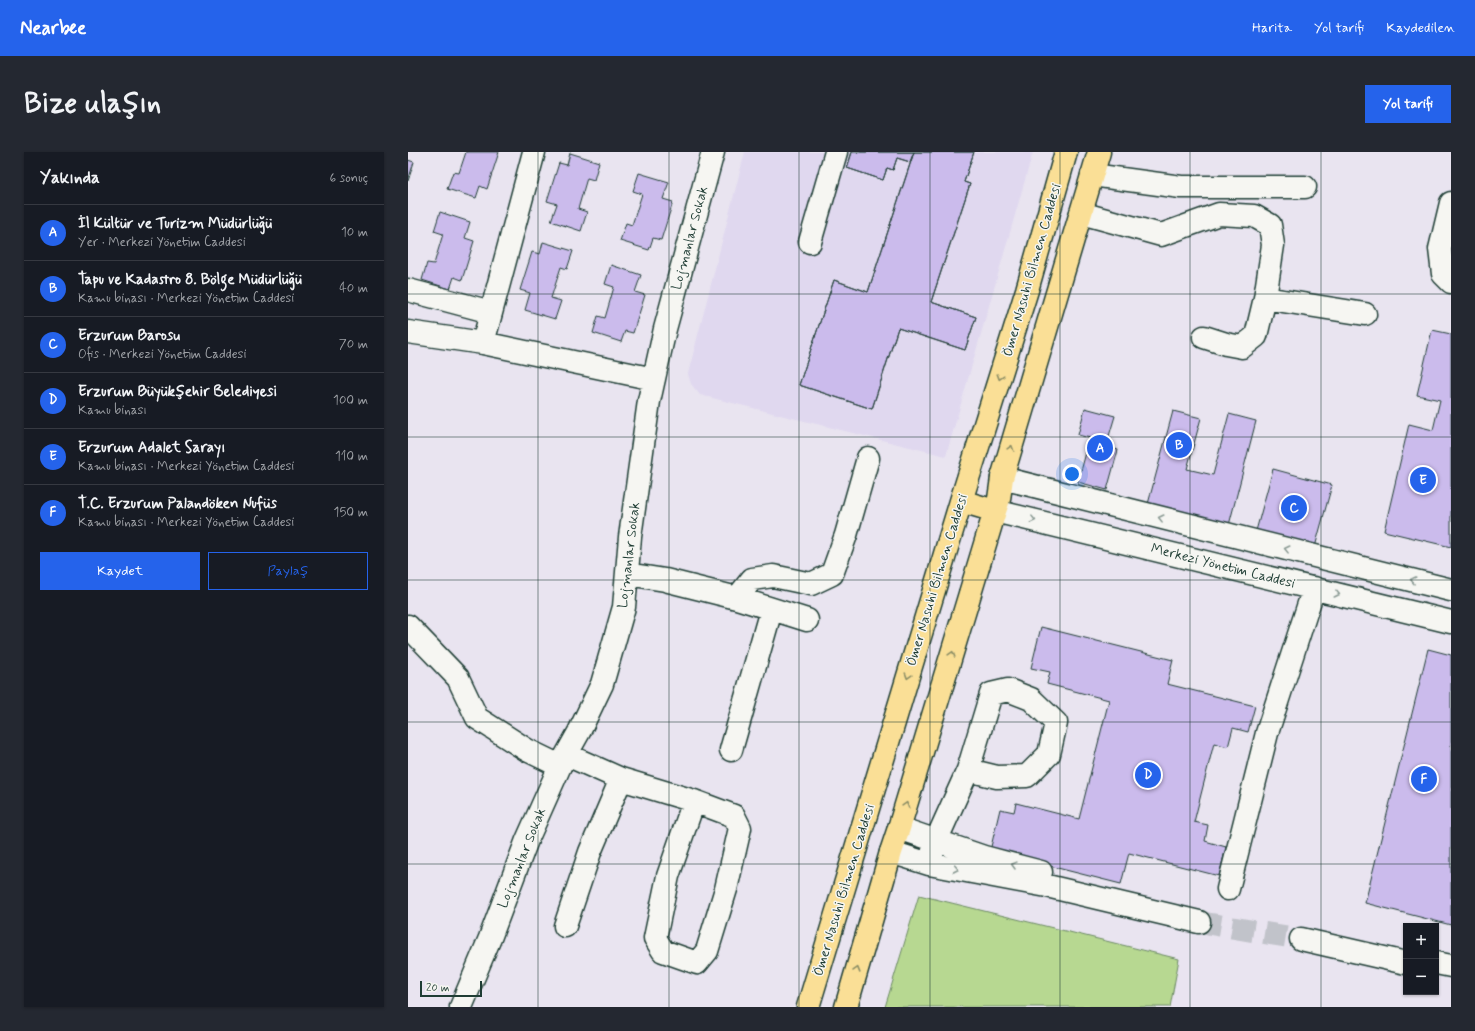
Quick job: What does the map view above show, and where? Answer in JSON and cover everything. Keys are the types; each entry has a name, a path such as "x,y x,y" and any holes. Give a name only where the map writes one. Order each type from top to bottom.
{"main road":[{"name":"Ömer Nasuhi Bilmen Caddesi","path":"808,1007 961,501 1027,290 1066,152"},
{"path":"846,1007 891,852 900,828 996,511 1002,478 1099,152"},
{"path":"971,470 1002,478"},
{"path":"961,501 996,511"}],"street":[{"path":"483,343 534,152"},
{"name":"Lojmanlar Sokak","path":"462,1007 527,840 564,760 602,684 624,607 632,522 649,401 665,329 713,152"},
{"path":"810,242 836,152"},
{"path":"1092,175 1181,187 1305,187"},
{"path":"1451,203 1440,248 1443,274 1451,282"},
{"path":"1081,213 1161,235 1219,214 1254,216 1270,225 1273,245 1265,298 1256,336 1242,347 1204,337"},
{"path":"408,290 491,312"},
{"path":"1265,298 1365,314"},
{"path":"408,332 483,343 654,379"},
{"path":"737,598 752,578 773,576 811,584 832,574 846,536 868,458"},
{"path":"1002,478 1451,590"},
{"name":"Merkezi Yönetim Caddesi","path":"996,511 1451,622"},
{"path":"627,574 665,580 737,598 771,610 807,620"},
{"path":"1228,889 1267,733 1314,588"},
{"path":"731,750 771,610"},
{"path":"408,626 458,678 477,718 527,750 564,760 694,801 734,816 740,828 726,888 707,951 697,962 663,951 656,938 668,876 694,801"},
{"path":"929,864 936,841 968,770 991,694 1008,690 1031,699 1056,723 1049,754 1027,776 997,777 968,770"},
{"path":"565,926 590,852 621,779"},
{"path":"891,852 929,864 1047,886 1200,918 984,857 900,828"},
{"path":"1403,955 1302,935 1403,962"},
{"path":"1439,964 1451,966"},
{"path":"1439,971 1451,974"}],"shaded area":[{"path":"745,152 1033,152 946,456 700,395 691,384 688,374"}],"green space":[{"path":"919,895 1179,959 1170,1007 885,1007"}],"building":[{"path":"466,152 499,152 487,189 480,186 476,198 447,189 453,172 459,173"},
{"path":"852,152 914,152 910,162 897,158 893,170 887,168 883,180 847,168"},
{"path":"852,152 914,152 910,162 897,158 893,170 887,168 883,180 847,168"},
{"path":"914,152 974,152 964,182 970,184 931,302 976,317 965,350 898,328 872,409 799,385 834,280 868,292"},
{"path":"914,152 974,152 964,182 970,184 931,302 976,317 965,350 898,328 872,409 799,385 834,280 868,292"},
{"path":"570,153 599,162 594,180 587,178 578,209 587,212 581,231 551,221 557,204 547,201 559,163 567,165"},
{"path":"408,160 414,162 408,181"},
{"path":"639,173 669,182 663,199 673,202 661,240 653,238 649,250 620,241 626,223 632,225 642,194 633,191"},
{"path":"440,212 470,222 465,238 474,241 462,280 454,277 450,289 422,280 427,263 434,264 443,234 434,231"},
{"path":"543,242 573,251 567,269 561,267 551,298 561,301 555,319 525,310 530,293 520,290 532,252 540,254"},
{"path":"611,265 641,275 635,292 645,295 633,333 625,331 621,342 593,333 598,316 605,318 614,287 605,284"},
{"path":"1432,330 1451,334 1451,547 1384,531 1409,424 1433,430 1440,400 1417,395"},
{"path":"1085,408 1115,416 1106,446 1118,450 1107,490 1078,482 1090,438 1078,435"},
{"path":"1173,411 1201,418 1187,469 1213,475 1229,414 1256,421 1229,525 1148,504"},
{"path":"1273,469 1332,485 1315,547 1256,531"},
{"path":"1041,627 1173,660 1167,684 1255,706 1248,732 1233,728 1228,747 1214,743 1194,822 1208,825 1205,841 1226,847 1219,876 1129,853 1121,884 990,851 1000,809 1014,812 1016,803 1079,819 1109,700 1047,684 1050,672 1031,668"},
{"path":"1428,649 1451,655 1451,925 1365,903"}],"tunnel":[{"path":"1199,922 1301,939"}],"place":[{"name":"Tapu ve Kadastro 8. Bölge Müdürlüğü","path":"1179,445"},
{"name":"İl Kültür ve Turizm Müdürlüğü","path":"1100,448"},
{"name":"Erzurum Adalet Sarayı","path":"1423,480"},
{"name":"Erzurum Barosu","path":"1294,508"},
{"name":"Erzurum Büyükşehir Belediyesi","path":"1148,775"},
{"name":"T.C. Erzurum Palandöken Nufüs","path":"1424,779"}]}
